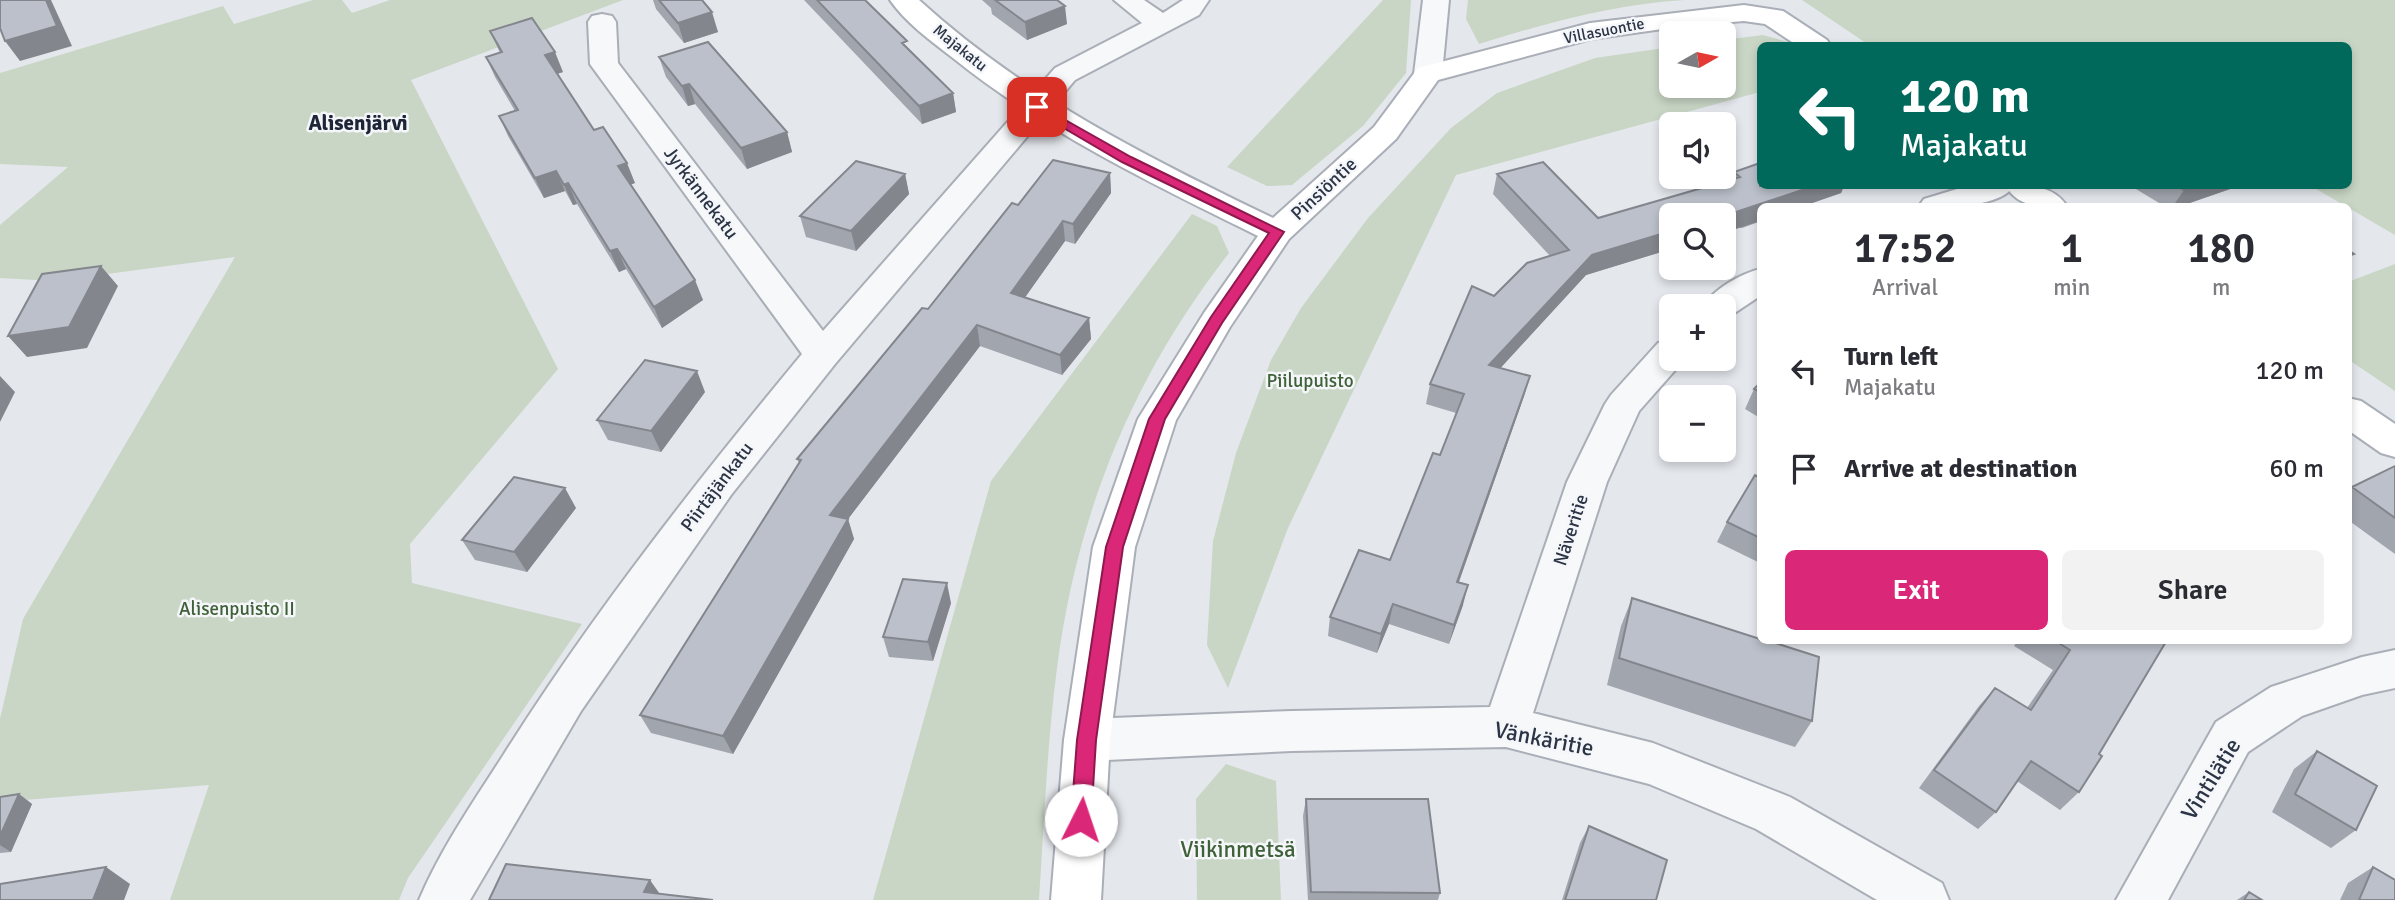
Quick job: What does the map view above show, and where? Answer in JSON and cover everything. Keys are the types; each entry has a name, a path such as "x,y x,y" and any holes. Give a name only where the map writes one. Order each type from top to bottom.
{"street":[{"name":"Majakatu","path":"903,0 970,58 1037,107 1126,159 1277,232"},
{"path":"1127,0 1161,24"},
{"name":"Piirtäjänkatu","path":"444,900 456,875 573,686 717,484 822,355 1065,74 1190,9 1196,0"},
{"path":"1428,75 1436,0"},
{"name":"Villasuontie","path":"1428,75 1590,31 1684,18 1744,13 1773,17 1810,42"},
{"name":"Jyrkännekatu","path":"602,22 604,64 822,355"},
{"name":"Pinsiöntie","path":"1076,900 1087,740 1114,547 1157,419 1216,321 1277,232 1385,133 1428,75"},
{"path":"1944,203 1989,189"},
{"path":"2026,189 2046,203"},
{"path":"1736,296 1757,282"},
{"name":"Näveritie","path":"1506,727 1587,482 1624,404 1659,365"},
{"path":"2352,414 2395,443"},
{"name":"Vintilätie","path":"2141,900 2232,737 2287,701 2362,676 2395,669"},
{"name":"Vänkäritie","path":"1087,740 1292,731 1506,727 1653,764 1773,813 1924,900"}],"green space":[{"name":"Alisenpuisto II","path":"313,0 342,0 352,13 390,0 623,0 411,80 558,369 410,544 412,583 582,624 408,878 399,900 170,900 209,785 0,802 0,719 23,619 235,257 54,281 0,278 0,225 68,167 0,164 0,73 223,6 234,24"},
{"path":"1383,0 1411,0 1406,73 1363,126 1292,185 1267,186 1227,167"},
{"path":"1468,0 1685,0 1581,16 1479,44 1466,19"},
{"path":"1802,0 2395,0 2395,235 2352,210 2352,203 2340,203 2316,189 2352,189 2352,42 1865,42"},
{"name":"Piilupuisto","path":"1763,35 1788,42 1757,42 1757,93 1687,112 1659,112 1659,120 1456,175 1288,528 1228,688 1207,645 1213,541 1236,453 1271,360 1301,308 1368,218 1451,128 1497,93 1595,58 1659,49 1659,98 1736,98 1736,38"},
{"path":"1192,214 1217,226 1229,253 1164,348 1138,397 1114,448 1079,555 1057,668 1039,900 873,900 991,481"},
{"path":"2395,264 2395,391 2352,362 2352,280"},
{"name":"Viikinmetsä","path":"1226,764 1276,781 1281,900 1197,900 1196,799"}],"building":[{"path":"0,0 46,0 57,26 5,41 0,28"},
{"path":"659,0 702,0 712,12 678,23"},
{"path":"817,0 865,0 907,41 902,43 953,93 919,106"},
{"path":"995,0 1057,0 1065,6 1025,22"},
{"path":"532,18 555,52 545,55 594,130 603,127 627,163 618,166 695,280 654,307 617,249 610,251 568,183 564,185 556,171 535,178 499,116 518,110 486,57 502,52 490,31"},
{"path":"708,42 787,132 741,148 689,84 682,86 659,57"},
{"path":"1053,160 1110,173 1073,224 1063,221 1011,293 1089,318 1060,355 977,325 830,515 848,519 723,736 640,715 801,460 797,459 922,308 928,309 1012,203 1018,205"},
{"path":"856,161 905,174 851,231 800,216"},
{"path":"1543,162 1598,218 1698,189 1736,189 1736,178 1740,177 1736,171 1757,164 1757,189 1805,189 1736,212 1736,203 1659,203 1659,235 1592,255 1489,365 1530,376 1457,582 1468,585 1454,625 1393,604 1381,634 1330,617 1359,550 1390,560 1433,453 1440,455 1464,394 1430,384 1472,286 1494,296 1527,263 1569,250 1497,174"},
{"path":"101,266 69,327 8,336 42,274"},
{"path":"645,360 697,371 651,431 597,420"},
{"path":"2395,466 2395,518 2352,487"},
{"path":"1755,475 1757,476 1757,537 1727,522"},
{"path":"514,477 565,488 514,552 462,540"},
{"path":"903,579 947,583 928,642 883,637"},
{"path":"1632,598 1757,638 1757,644 1778,644 1819,657 1812,721 1619,658"},
{"path":"2060,644 2165,644 2079,792 2031,761 1996,812 1934,770 1995,688 2031,710 2070,650"},
{"path":"2317,751 2377,786 2356,830 2295,794"},
{"path":"19,794 0,836 0,797"},
{"path":"1306,799 1428,799 1440,893 1311,892"},
{"path":"1589,826 1667,860 1656,900 1565,900"},
{"path":"506,864 650,880 644,892 713,900 489,900"},
{"path":"106,867 93,900 0,900 0,884"},
{"path":"2373,867 2395,880 2395,900 2359,900"},
{"path":"2249,892 2262,900 2244,900"}],"district":[{"name":"Alisenjärvi","path":"358,123"}],"route":[{"path":"1037,107 1126,159 1277,232 1216,321 1157,419 1114,547 1087,740 1081,820"}]}
